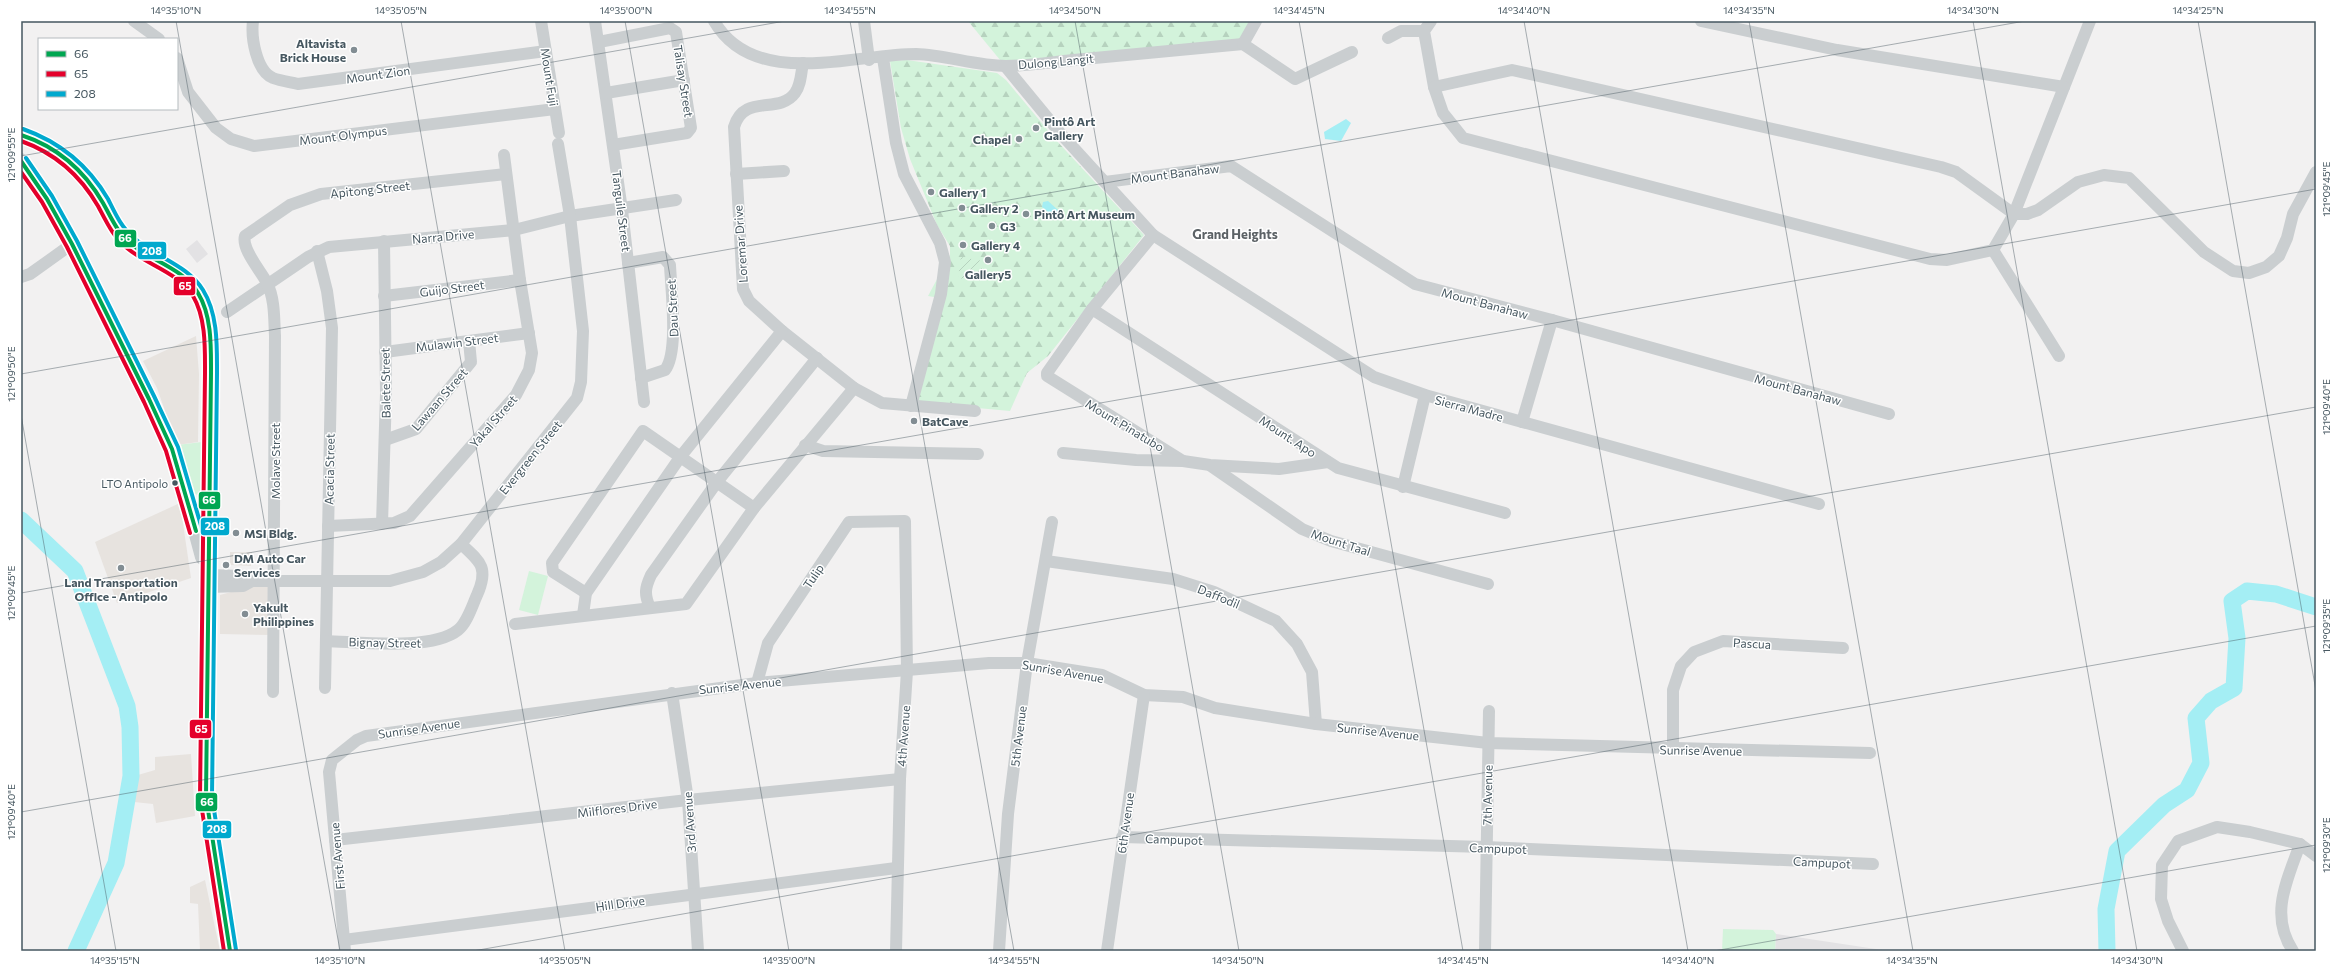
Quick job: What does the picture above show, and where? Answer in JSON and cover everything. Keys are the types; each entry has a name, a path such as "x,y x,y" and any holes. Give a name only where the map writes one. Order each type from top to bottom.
{"main road":[{"path":"22,135 57,151 80,169 93,186 113,223 125,239 145,255 185,278 193,285 201,299 209,328 211,352 206,797 230,951"},
{"path":"21,161 47,199 72,244 169,441 191,512 208,581"},
{"path":"191,512 198,522 205,522 210,508"}],"street":[{"path":"134,21 159,38"},
{"name":"Mount Zion","path":"253,21 251,35 260,63 272,78 298,84 546,51"},
{"name":"Mount Fuji","path":"541,21 559,139"},
{"name":"Tanguile Street","path":"595,21 622,210 644,402"},
{"name":"Dulong Langit","path":"714,21 723,35 733,44 750,53 770,60 803,63 869,60 906,54 930,54 1005,66 1243,44"},
{"path":"864,21 869,60"},
{"path":"1256,21 1243,44 1295,79 1352,52"},
{"path":"1431,21 1424,31 1434,87 1443,113 1462,138 1930,259 1947,260 1993,250 2014,214 2090,21"},
{"path":"1701,21 1837,50 2064,87"},
{"name":"Talisay Street","path":"599,42 670,28 676,32 691,128 690,131 613,145"},
{"path":"1388,38 1401,31 1424,31"},
{"path":"884,58 896,143 904,174 940,243 945,262 941,294 911,406"},
{"name":"Mount Olympus","path":"178,61 188,92 216,128 231,139 254,146 555,109"},
{"name":"Loremar Drive","path":"803,63 799,84 794,94 787,100 747,109 736,121 734,127 743,289 749,301 782,331 854,388 882,403 974,411"},
{"name":"Sierra Madre","path":"1005,66 1061,134 1153,235 1374,377 1425,395 1819,504"},
{"path":"1434,87 1512,70 1941,167 1956,172 2014,214 2027,214 2038,210 2078,182 2104,175 2129,178 2204,252 2233,271 2249,273 2266,267 2279,256 2287,238 2293,214 2316,172"},
{"path":"606,93 684,80"},
{"name":"Evergreen Street","path":"208,581 233,581 244,576 252,581 390,581 416,574 441,562 460,544 577,398 583,366 583,331 570,216 559,139"},
{"name":"Yakal Street","path":"328,526 394,524 410,516 516,395 529,370 532,353 520,280 504,155"},
{"name":"Mount Banahaw","path":"1105,182 1231,166 1415,284 1552,320 1889,414"},
{"path":"736,174 784,171"},
{"name":"Apitong Street","path":"245,236 290,205 321,194 506,174"},
{"name":"Narra Drive","path":"227,312 317,251 328,247 514,230 570,216 622,210 676,200"},
{"path":"1092,308 1153,235"},
{"name":"Molave Street","path":"245,236 244,244 268,284 274,308 275,581 273,692"},
{"name":"Balete Street","path":"382,524 385,440 384,241"},
{"path":"21,277 30,274 72,244"},
{"path":"1993,250 2059,356"},
{"name":"Acacia Street","path":"317,251 327,291 332,328 325,688"},
{"name":"Dau Street","path":"628,263 663,258 670,265 673,343 670,362 665,370 641,378"},
{"name":"Guijo Street","path":"384,296 520,280"},
{"name":"Mount Pinatubo","path":"1092,308 1046,373 1050,380 1183,460 1210,465 1279,469 1328,462"},
{"name":"Mount. Apo","path":"1092,308 1338,468 1403,487 1505,513"},
{"path":"1522,422 1552,320"},
{"path":"583,615 586,593 681,456 782,331"},
{"name":"Mulawin Street","path":"385,352 529,333"},
{"name":"Lawaan Street","path":"385,440 416,429 471,362 469,341"},
{"path":"650,608 645,595 646,586 651,575 717,482 817,358"},
{"path":"516,624 686,604 754,508 854,388"},
{"path":"1403,487 1425,395"},
{"path":"586,593 553,572 552,563 643,431 754,508"},
{"path":"805,445 823,451 978,454"},
{"path":"1063,453 1143,461 1183,460"},
{"name":"Mount Taal","path":"1210,465 1302,529 1331,541 1488,584"},
{"name":"4th Avenue","path":"896,951 896,868 907,671 905,521"},
{"name":"Tulip","path":"757,682 768,643 849,522 905,521"},
{"name":"5th Avenue","path":"998,951 1008,814 1027,662 1052,522"},
{"name":"Bignay Street","path":"326,641 428,643 446,638 460,630 481,584 483,569 477,558 460,544"},
{"name":"Daffodil","path":"1046,561 1173,579 1214,592 1276,620 1296,644 1312,672 1316,724"},
{"name":"Pascua","path":"1673,749 1673,690 1681,666 1694,652 1722,641 1843,648"},
{"name":"Sunrise Avenue","path":"332,760 357,740 366,736 757,682 907,671 989,663 1027,662 1102,675 1144,696 1183,696 1215,708 1316,724 1488,743 1870,753"},
{"name":"3rd Avenue","path":"672,693 688,800 698,951"},
{"name":"6th Avenue","path":"1107,951 1122,837 1144,696"},
{"name":"7th Avenue","path":"1485,951 1485,847 1488,711"},
{"name":"First Avenue","path":"332,760 329,772 345,945"},
{"name":"Milflores Drive","path":"335,840 688,800 900,779"},
{"path":"2183,951 2168,920 2161,899 2162,865 2178,841 2217,827 2250,832 2300,844 2316,856"},
{"name":"Campupot","path":"1122,837 1485,847 1873,864"},
{"path":"2293,951 2281,926 2281,898 2300,844"},
{"name":"Hill Drive","path":"345,945 693,893 896,868"}],"shaded area":[{"path":"197,240 208,254 197,263 186,249"},
{"path":"196,336 199,374 198,442 177,445 157,388 143,361"},
{"path":"180,503 191,578 117,603 95,542"},
{"path":"230,552 252,552 251,566 230,565"},
{"name":"Yakult Philippines","path":"250,587 271,587 271,635 220,634 220,595"},
{"path":"191,754 195,816 156,823 153,804 134,802 133,789 138,775 155,770 155,757"},
{"path":"205,880 220,951 200,951 198,904 190,903 190,887"},
{"path":"1776,934 1889,951 1775,951"}],"green space":[{"path":"968,21 1256,21 1243,44 1005,66"},
{"path":"907,60 997,73 1006,80 1055,139 1144,235 1048,356 1027,373 1010,411 912,402 945,299 928,296 950,255 950,246 937,225 910,159 901,128 890,61"},
{"path":"961,257 983,261 980,281 958,278"},
{"path":"202,442 201,496 195,494 177,445"},
{"path":"529,571 548,576 538,615 519,610"},
{"path":"1723,929 1773,930 1776,934 1775,951 1722,951"}],"water":[{"path":"1346,119 1351,123 1341,141 1325,139 1324,132"},
{"path":"1048,201 1058,210 1055,217 1049,217 1047,211 1042,207 1043,202"}],"waterway":[{"path":"21,520 75,571 127,706 130,727 131,776 116,863 76,951"},
{"path":"2107,951 2106,909 2117,851 2164,805 2187,790 2201,763 2196,718 2211,701 2234,688 2237,638 2232,601 2247,591 2276,594 2316,607"}],"transit line":[{"name":"208","path":"23,129 36,134 61,148 82,165 100,187 125,229 141,244 179,267 196,281 203,290 212,309 217,341 212,797 236,950"},
{"name":"66","path":"21,135 47,146 69,161 96,191 125,239 138,249 184,277 192,284 203,302 206,312 211,342 206,797 230,951"},
{"name":"65","path":"21,141 45,152 66,166 91,195 110,228 122,244 135,254 171,275 187,288 193,296 203,323 205,363 200,797 224,951"},
{"name":"208","path":"26,158 52,196 77,241 154,396 178,447 202,529"},
{"name":"66","path":"21,161 47,199 72,244 149,399 172,449 196,531"},
{"name":"65","path":"21,172 42,202 67,247 144,402 166,451 190,533"}],"place":[{"name":"Altavista Brick House","path":"354,50"},
{"name":"Pintô Art Gallery","path":"1036,128"},
{"name":"Chapel","path":"1019,139"},
{"name":"Gallery 1","path":"931,192"},
{"name":"Gallery 2","path":"962,208"},
{"name":"Pintô Art Museum","path":"1026,214"},
{"name":"G3","path":"992,226"},
{"name":"Gallery 4","path":"963,245"},
{"name":"Gallery5","path":"988,260"},
{"name":"BatCave","path":"914,421"},
{"name":"LTO Antipolo","path":"175,483"},
{"name":"MSI Bldg.","path":"236,533"},
{"name":"DM Auto Car Services","path":"226,565"},
{"name":"Land Transportation Office - Antipolo","path":"121,568"},
{"name":"Yakult Philippines","path":"245,614"}],"district":[{"name":"Grand Heights","path":"1235,234"}]}
